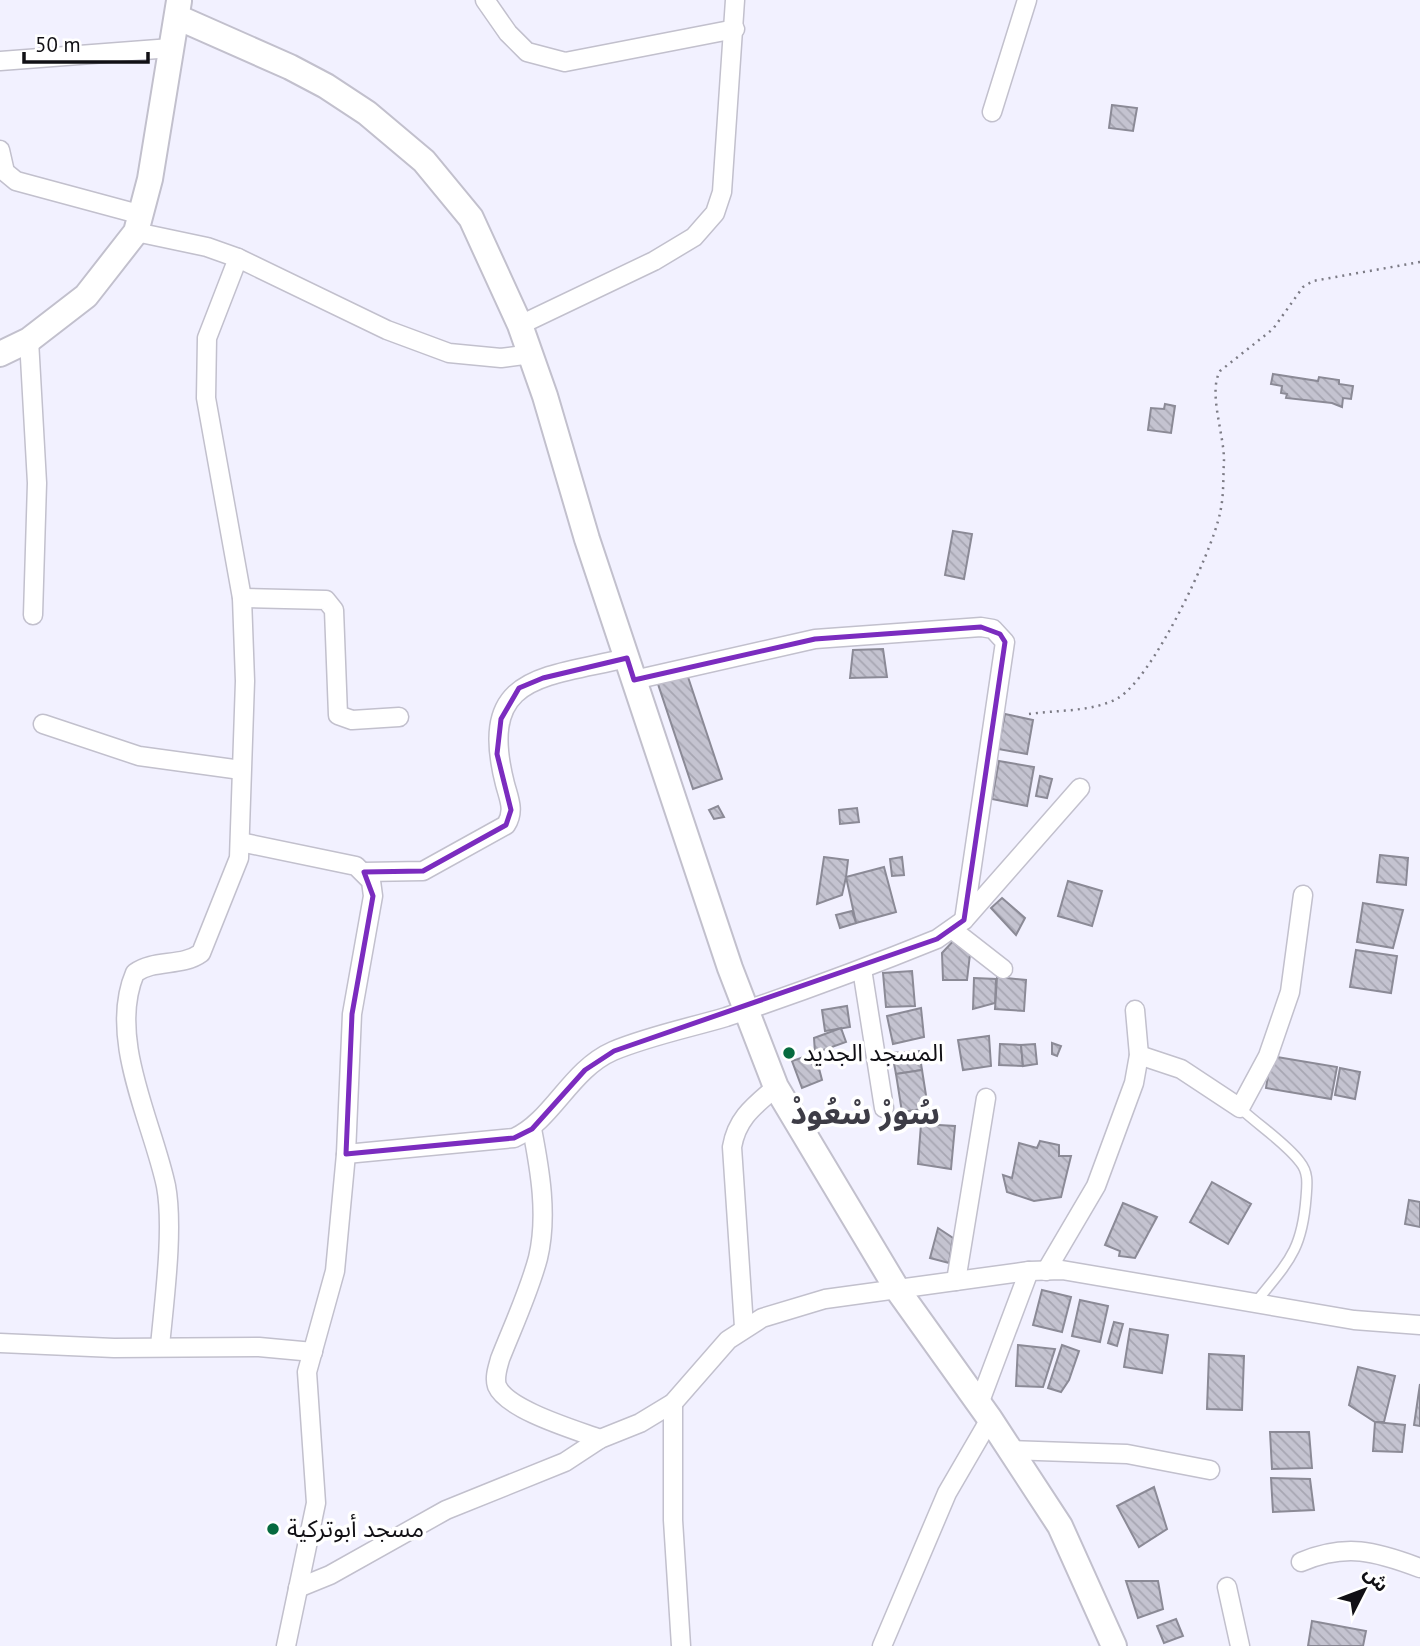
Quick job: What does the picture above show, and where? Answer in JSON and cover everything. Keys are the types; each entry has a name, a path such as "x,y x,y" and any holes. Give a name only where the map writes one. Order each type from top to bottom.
{"street":[{"path":"485,0 508,33 527,52 565,62 735,29"},
{"path":"520,325 654,261 705,228 715,213 722,192 735,0"},
{"path":"992,112 1027,0"},
{"path":"0,354 29,340 86,296 139,224 178,8 326,86 403,142 453,193 471,218 531,354 631,669 745,1010 776,1087 897,1289 1060,1526 1114,1646"},
{"path":"0,61 170,48"},
{"path":"0,150 5,172 16,181 238,258 302,292 387,330 449,353 489,358 531,354"},
{"path":"160,1346 167,1257 166,1188 140,1099 130,1053 127,1010 130,984 135,974 144,967 194,959 201,953 239,858 245,681 242,598 206,386 207,338 238,258"},
{"path":"29,340 37,483 33,615"},
{"path":"242,598 326,600 334,610 338,715 352,720 399,717"},
{"path":"364,872 405,874 423,871 506,825 511,810 497,754 500,719 519,688 544,678 631,669 815,639 981,627 993,629 1005,642 959,925"},
{"path":"43,724 139,756 241,771"},
{"path":"346,1154 514,1138 532,1129 552,1104 597,1060 614,1051 745,1010 862,969 959,925 1080,788"},
{"path":"240,842 356,866 371,881 373,896 352,1014 346,1154 335,1271 307,1372 316,1503 286,1646"},
{"path":"1139,1055 1181,1069 1240,1108 1268,1056 1290,992 1303,895"},
{"path":"959,925 1003,969"},
{"path":"862,969 884,1108"},
{"path":"882,1646 984,1412 1038,1271 1096,1186 1134,1083 1139,1055 1135,1010"},
{"path":"744,1327 732,1147 735,1130 742,1116 776,1087"},
{"path":"956,1281 986,1098"},
{"path":"532,1129 540,1170 542,1205 538,1256 500,1359 496,1376 498,1387 505,1397 527,1410 600,1439"},
{"path":"298,1588 330,1575 446,1510 565,1462 600,1439 640,1423 673,1402 728,1340 744,1327 762,1318 825,1299 1038,1271 1144,1282 1354,1320 1420,1324"},
{"path":"0,1343 114,1348 259,1347 313,1352"},
{"path":"673,1402 673,1520 681,1646"},
{"path":"1009,1450 1127,1454 1210,1470"},
{"path":"1301,1562 1326,1552 1349,1549 1420,1568"},
{"path":"1227,1587 1240,1646"}],"lane":[{"path":"1240,1108 1291,1151 1303,1164 1308,1180 1303,1232 1287,1263 1256,1302"}],"path":[{"path":"1029,713 1117,699 1133,686 1163,641 1191,586 1220,515 1224,452 1215,390 1215,380 1220,371 1264,338 1303,287 1312,281 1420,262"}],"highlighted area":[{"path":"981,627 1000,634 1005,642 964,920 937,939 614,1051 585,1070 532,1129 514,1138 346,1154 352,1014 373,896 364,872 423,871 506,825 511,810 497,754 501,719 519,688 543,678 627,658 634,680 815,639"}],"building":[{"path":"1112,105 1137,108 1133,131 1109,128"},
{"path":"1273,374 1318,381 1319,377 1339,380 1339,384 1353,386 1351,399 1343,398 1342,407 1332,403 1286,398 1287,394 1281,393 1282,386 1271,384"},
{"path":"1165,404 1175,406 1171,433 1148,430 1151,408 1164,409"},
{"path":"953,531 972,534 964,579 945,575"},
{"path":"883,649 887,677 850,678 853,650"},
{"path":"687,674 722,779 693,789 658,684"},
{"path":"1005,714 1033,720 1027,754 998,749"},
{"path":"999,761 1034,767 1027,806 992,799"},
{"path":"1040,776 1052,779 1047,798 1036,796"},
{"path":"718,806 724,817 714,819 709,810"},
{"path":"857,808 859,822 840,824 839,810"},
{"path":"1380,855 1408,858 1406,885 1377,882"},
{"path":"824,857 848,860 846,877 842,895 817,904"},
{"path":"902,857 904,875 892,876 890,859"},
{"path":"884,867 896,912 856,923 846,877"},
{"path":"1068,881 1102,891 1092,926 1058,916"},
{"path":"1002,898 1025,918 1016,935 991,908"},
{"path":"1363,903 1403,910 1393,948 1357,942"},
{"path":"852,911 856,923 840,928 836,915"},
{"path":"956,938 970,954 967,980 943,980 942,953"},
{"path":"1356,950 1397,956 1391,993 1350,987"},
{"path":"912,971 915,1006 886,1007 883,973"},
{"path":"997,977 1026,980 1024,1011 995,1009"},
{"path":"974,978 996,979 995,1003 973,1009"},
{"path":"847,1006 850,1027 825,1031 822,1010"},
{"path":"921,1008 924,1037 893,1044 887,1016"},
{"path":"841,1028 846,1042 815,1053 814,1038"},
{"path":"989,1036 991,1066 963,1070 958,1040"},
{"path":"1052,1043 1061,1046 1057,1056 1052,1054"},
{"path":"1000,1044 1021,1045 1023,1066 999,1065"},
{"path":"1035,1044 1037,1064 1023,1066 1021,1045"},
{"path":"919,1051 922,1070 896,1074 892,1053"},
{"path":"815,1053 822,1080 802,1088 792,1061"},
{"path":"1271,1056 1337,1067 1331,1099 1266,1088"},
{"path":"1340,1068 1360,1072 1355,1099 1335,1095"},
{"path":"922,1070 928,1108 902,1112 896,1074"},
{"path":"921,1124 955,1126 951,1169 918,1164"},
{"path":"1040,1141 1059,1145 1059,1156 1071,1156 1061,1197 1034,1201 1007,1192 1003,1175 1012,1178 1019,1143 1037,1148"},
{"path":"1212,1182 1251,1204 1228,1244 1190,1222"},
{"path":"1409,1200 1420,1202 1420,1227 1405,1224"},
{"path":"1123,1203 1157,1217 1135,1258 1119,1256 1120,1251 1105,1245"},
{"path":"938,1228 953,1238 949,1263 930,1258"},
{"path":"1042,1290 1071,1297 1062,1332 1033,1325"},
{"path":"1080,1300 1108,1306 1100,1342 1072,1336"},
{"path":"1114,1322 1123,1324 1117,1346 1108,1343"},
{"path":"1130,1329 1168,1335 1162,1373 1124,1367"},
{"path":"1018,1345 1055,1349 1043,1387 1016,1386"},
{"path":"1062,1345 1079,1351 1069,1380 1061,1392 1048,1388"},
{"path":"1209,1354 1244,1356 1242,1410 1207,1409"},
{"path":"1358,1367 1395,1376 1384,1422 1375,1422 1349,1405"},
{"path":"1420,1384 1420,1426 1414,1425"},
{"path":"1375,1422 1405,1425 1402,1452 1373,1451"},
{"path":"1270,1432 1309,1432 1312,1468 1272,1469"},
{"path":"1271,1478 1310,1479 1314,1510 1273,1512"},
{"path":"1154,1487 1167,1529 1139,1547 1117,1506"},
{"path":"1126,1581 1158,1581 1163,1609 1138,1618"},
{"path":"1176,1619 1183,1636 1164,1643 1157,1626"},
{"path":"1312,1621 1366,1631 1363,1646 1308,1646"}],"place":[{"name":"المسجد الجديد","path":"789,1053"},
{"name":"مسجد أبوتركية","path":"273,1529"}],"district":[{"name":"سُورْ سْعُودْ","path":"865,1113"}]}
